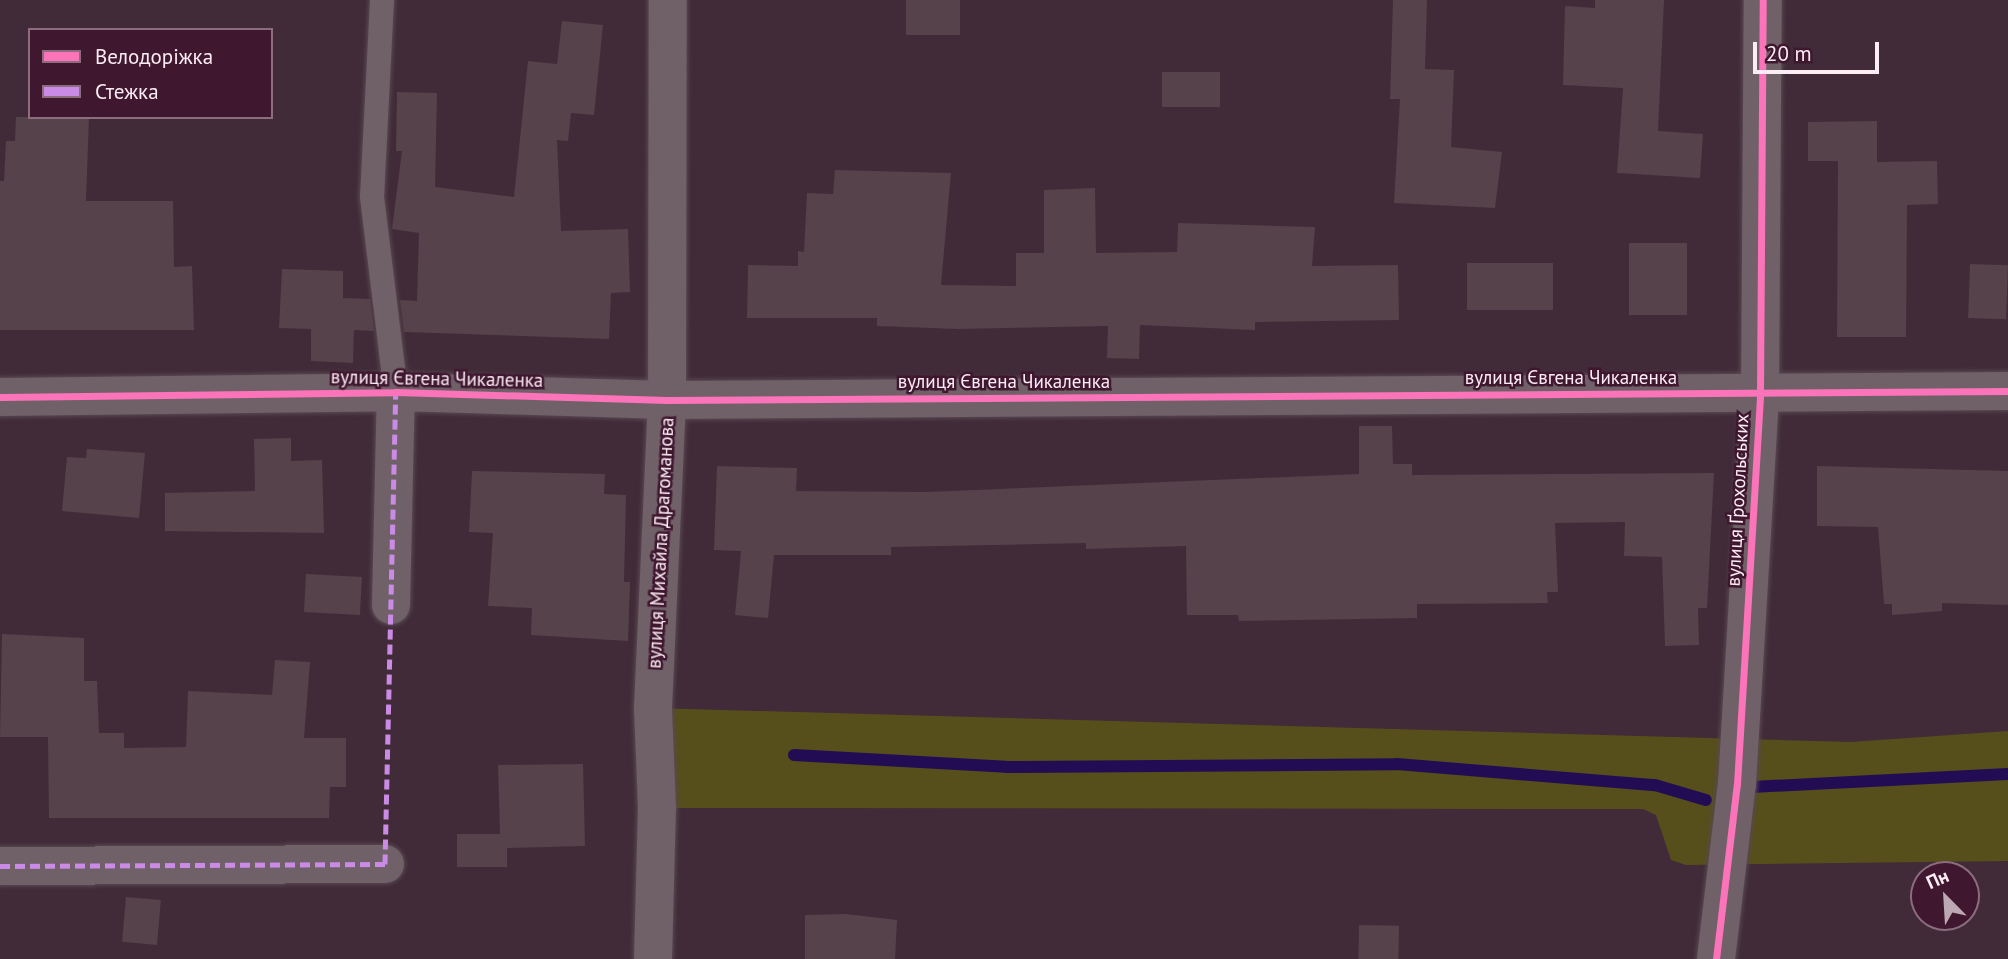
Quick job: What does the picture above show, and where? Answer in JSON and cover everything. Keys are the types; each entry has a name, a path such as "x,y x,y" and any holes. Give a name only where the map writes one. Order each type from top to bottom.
{"street":[{"name":"вулиця Михайла Драгоманова","path":"653,959 657,808 653,708 667,400 668,0"},
{"name":"вулиця Ґрохольських","path":"1716,959 1737,784 1760,393 1763,0"},
{"name":"вулиця Євгена Чикаленка","path":"0,397 396,392 667,400 2008,391"},
{"path":"391,606 396,392"},
{"path":"0,866 385,864"}],"lane":[{"path":"382,0 372,197 396,392"}],"shaded area":[{"path":"653,708 1851,742 2008,731 2008,861 1686,865 1671,860 1656,815 1643,809 657,808"}],"building":[{"path":"906,0 960,0 960,35 906,35"},
{"path":"1393,0 1427,0 1425,69 1454,70 1451,147 1502,152 1495,208 1394,203 1400,99 1390,99"},
{"path":"1595,0 1664,0 1658,131 1703,134 1700,178 1617,173 1623,88 1563,85 1565,6 1595,8"},
{"path":"562,21 603,25 594,115 571,113 568,141 557,140 561,231 628,229 630,292 611,293 609,339 404,332 400,300 417,301 419,233 392,229 402,151 396,151 397,92 437,93 435,187 514,197 528,61 557,64"},
{"path":"1162,72 1220,72 1220,107 1162,107"},
{"path":"16,117 89,119 86,201 173,201 174,267 192,266 194,330 0,330 0,181 4,181 6,141 15,141"},
{"path":"1877,121 1877,162 1937,161 1938,204 1907,205 1906,337 1837,337 1838,161 1808,161 1808,122"},
{"path":"835,170 951,173 941,285 1016,286 1016,253 1044,253 1044,190 1095,188 1096,253 1177,252 1178,223 1315,227 1312,266 1398,265 1399,320 1255,322 1255,330 1140,325 1139,359 1107,358 1108,326 958,329 877,326 877,318 747,318 748,265 798,266 798,251 804,252 807,193 833,194"},
{"path":"1629,243 1687,243 1687,315 1629,315"},
{"path":"1467,263 1553,263 1553,310 1467,310"},
{"path":"1970,264 2008,265 2006,319 1968,318"},
{"path":"282,269 343,271 343,298 370,299 374,331 354,330 353,363 311,361 311,329 279,328"},
{"path":"1359,426 1392,426 1393,464 1412,464 1412,475 1714,473 1707,608 1698,608 1699,645 1665,646 1662,557 1624,556 1625,522 1555,523 1558,592 1547,592 1548,603 1417,604 1417,618 1239,621 1238,615 1187,615 1186,546 1086,549 1086,543 891,547 891,555 774,555 768,618 735,615 741,551 714,550 717,466 797,468 796,491 926,492 1359,474"},
{"path":"291,438 291,461 322,460 324,533 165,531 165,493 255,491 254,439"},
{"path":"87,449 145,453 139,518 62,511 67,457 86,458"},
{"path":"1817,466 2008,471 2008,605 1942,603 1942,611 1892,615 1892,604 1884,604 1878,527 1817,526"},
{"path":"472,471 605,474 604,494 626,495 624,582 630,582 628,641 531,635 532,608 488,606 493,533 469,532"},
{"path":"306,574 362,577 360,615 304,612"},
{"path":"2,634 84,638 84,681 97,681 99,733 124,733 124,748 186,747 188,691 272,695 275,660 310,662 304,738 346,738 346,787 330,787 329,818 49,818 48,737 0,737"},
{"path":"583,764 585,846 507,848 507,867 457,867 457,834 500,834 498,765"},
{"path":"126,897 161,900 157,945 122,942"},
{"path":"846,914 897,920 895,959 805,959 805,915"},
{"path":"1359,925 1399,926 1398,959 1358,959"}],"waterway":[{"path":"794,755 1006,767 1397,764 1655,785 1706,800"},
{"path":"1752,787 2008,774"}],"marked path":[{"path":"0,866 385,864 396,392"}],"cycle path":[{"path":"1716,959 1737,784 1760,393 1763,0"},
{"path":"0,397 396,392 667,400 2008,391"}]}
